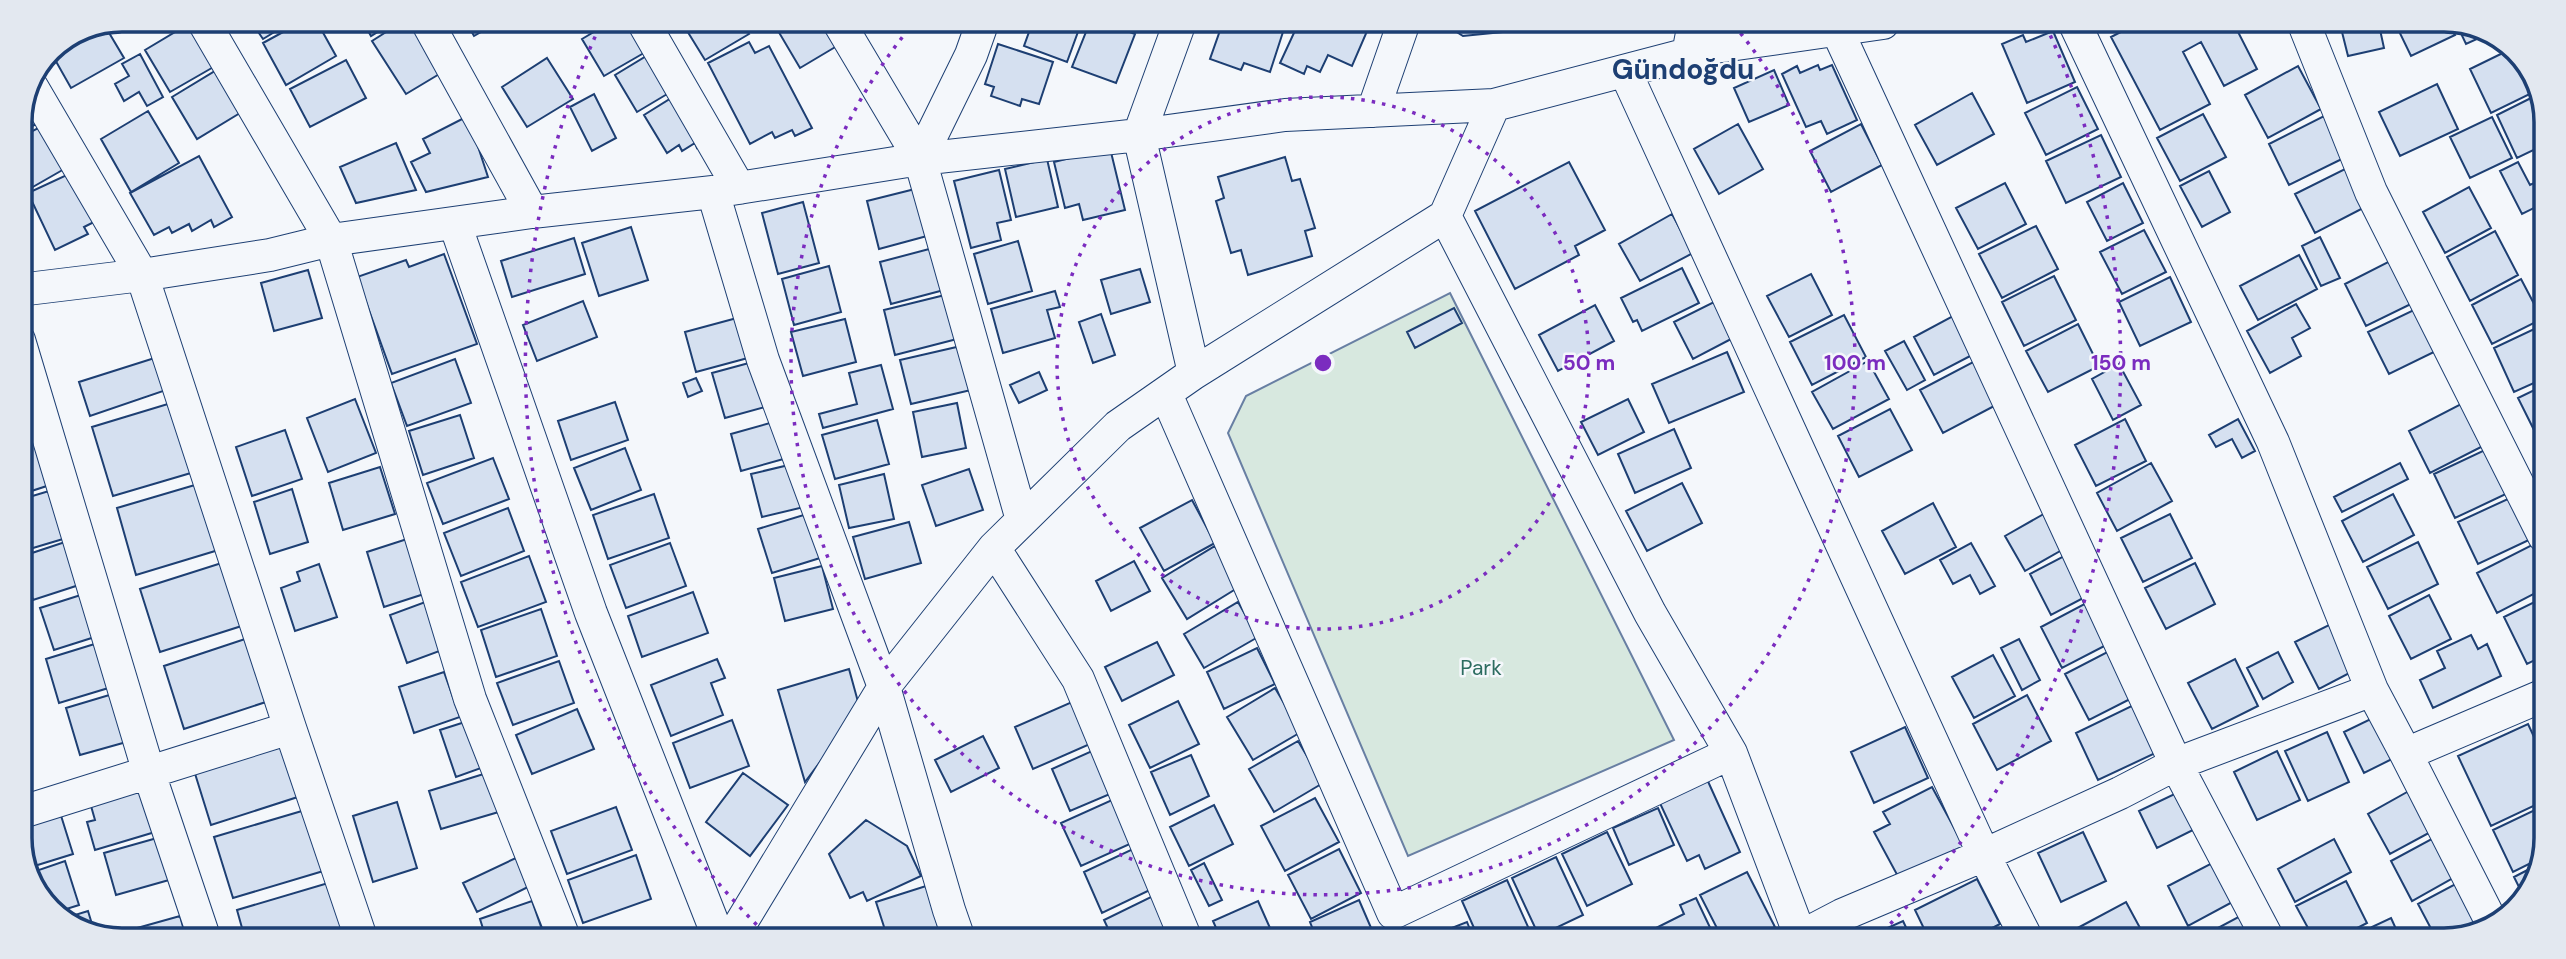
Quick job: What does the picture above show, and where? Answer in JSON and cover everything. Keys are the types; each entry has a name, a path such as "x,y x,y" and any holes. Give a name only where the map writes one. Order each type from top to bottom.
{"street":[{"path":"209,31 331,240 470,699 560,928"},
{"path":"432,31 532,212"},
{"path":"647,31 726,190 763,360 884,687 955,928"},
{"path":"844,31 920,159 1022,520"},
{"path":"920,159 971,55 979,31"},
{"path":"1177,31 1139,135 1194,373"},
{"path":"1373,111 1401,31"},
{"path":"1688,54 1692,31"},
{"path":"31,289 270,255 331,240 532,212 726,190 920,159 1285,116 1494,105 1716,47 1830,31"},
{"path":"1837,31 2176,764 2262,928"},
{"path":"2077,31 2273,442 2372,690 2488,916"},
{"path":"2307,31 2371,192 2534,516"},
{"path":"1625,71 1984,855 2021,928"},
{"path":"36,94 142,275 358,928"},
{"path":"738,928 884,687 994,548 1118,426 1194,373 1445,216 1494,105"},
{"path":"1445,216 1650,613 1731,753 1796,928"},
{"path":"455,224 590,613 715,928"},
{"path":"31,381 149,773 201,928"},
{"path":"1166,394 1396,925 1731,753"},
{"path":"994,548 1078,680 1181,928"},
{"path":"1818,928 1842,915 1984,855 2120,793 2176,764 2372,690"},
{"path":"2406,754 2534,699"},
{"path":"32,809 290,728"}],"green space":[{"name":"Park","path":"1450,293 1674,740 1408,856 1228,433 1246,396"}],"building":[{"path":"177,31 197,31 217,65 170,92 145,50"},
{"path":"258,31 276,31 263,39"},
{"path":"285,31 322,31 336,56 286,85 263,43"},
{"path":"388,31 428,31 451,67 406,94 372,41"},
{"path":"595,31 647,31 656,46 604,76 582,39"},
{"path":"687,31 747,31 749,34 705,60"},
{"path":"778,31 835,31 842,43 800,68"},
{"path":"1029,31 1078,31 1067,62 1024,46"},
{"path":"1086,31 1127,31 1135,34 1116,83 1072,67"},
{"path":"1220,31 1283,32 1270,72 1244,63 1241,70 1210,59"},
{"path":"1295,31 1367,31 1352,66 1328,55 1320,72 1307,66 1304,74 1280,63"},
{"path":"1455,31 1512,31 1463,36"},
{"path":"2053,31 2075,82 2027,103 2002,44 2023,35 2026,42"},
{"path":"2123,31 2238,31 2257,69 2224,86 2201,42 2183,52 2210,104 2160,130 2111,37"},
{"path":"2342,31 2380,31 2384,48 2348,56"},
{"path":"2399,31 2445,31 2453,32 2455,35 2411,56"},
{"path":"109,32 124,58 71,88 56,61 71,47 87,38"},
{"path":"2461,33 2479,38 2466,44"},
{"path":"749,42 755,53 769,46 812,128 795,136 792,130 775,138 772,132 750,144 708,63"},
{"path":"998,44 1053,62 1039,104 1022,99 1020,106 991,96 994,87 985,84"},
{"path":"658,49 679,87 637,112 615,75"},
{"path":"2502,53 2516,67 2530,94 2491,113 2470,69"},
{"path":"140,54 163,97 147,106 139,92 124,101 115,84 129,76 122,64"},
{"path":"547,58 573,99 527,127 502,87"},
{"path":"346,60 366,98 310,127 290,89"},
{"path":"1818,65 1820,70 1832,65 1857,120 1827,134 1821,121 1806,127 1782,74 1797,66 1800,73"},
{"path":"2298,66 2321,109 2268,138 2245,95"},
{"path":"220,68 245,110 197,139 172,97"},
{"path":"1774,70 1789,105 1749,122 1734,88"},
{"path":"2437,84 2458,129 2400,156 2379,112"},
{"path":"2077,87 2098,129 2046,155 2025,113"},
{"path":"681,92 710,141 697,148 695,143 682,151 679,145 667,153 644,115"},
{"path":"1972,93 1994,134 1937,165 1915,125"},
{"path":"594,94 616,138 592,151 570,107"},
{"path":"2531,98 2534,150 2517,158 2497,115"},
{"path":"33,108 40,122 31,127"},
{"path":"148,111 179,163 131,192 101,139"},
{"path":"2203,114 2226,157 2180,181 2157,138"},
{"path":"2326,115 2346,157 2289,185 2269,144"},
{"path":"468,116 488,177 426,192 411,162 430,153 423,139"},
{"path":"2492,117 2512,158 2470,178 2450,137"},
{"path":"1738,124 1763,169 1719,194 1694,149"},
{"path":"1861,124 1882,165 1831,192 1810,151"},
{"path":"42,126 66,168 31,188 31,132"},
{"path":"2101,135 2121,177 2066,203 2046,161"},
{"path":"396,143 416,190 356,203 340,167"},
{"path":"1110,148 1125,210 1083,220 1079,204 1065,208 1054,162"},
{"path":"199,156 232,217 214,227 211,220 192,231 189,224 172,233 169,227 154,235 130,193"},
{"path":"1285,157 1292,181 1300,179 1315,228 1305,231 1312,256 1248,275 1241,250 1231,253 1216,201 1224,198 1218,177"},
{"path":"1047,159 1058,207 1016,217 1005,169"},
{"path":"1569,162 1605,230 1575,246 1579,255 1515,289 1475,211"},
{"path":"2518,162 2530,185 2534,183 2534,208 2522,214 2500,171"},
{"path":"2349,167 2369,205 2315,233 2295,194"},
{"path":"999,170 1011,220 997,223 1001,240 971,248 954,181"},
{"path":"2209,171 2230,212 2202,227 2180,186"},
{"path":"71,173 94,222 84,227 88,234 55,250 31,200 31,192"},
{"path":"2005,183 2026,224 1978,249 1956,208"},
{"path":"2123,183 2143,223 2107,241 2087,202"},
{"path":"2469,187 2491,228 2445,253 2423,212"},
{"path":"915,189 927,236 879,249 867,201"},
{"path":"803,202 819,263 778,274 762,213"},
{"path":"1672,214 1693,253 1640,281 1619,244"},
{"path":"2036,226 2058,269 2002,298 1979,254"},
{"path":"631,227 648,280 599,296 582,243"},
{"path":"2144,230 2166,272 2122,294 2100,252"},
{"path":"2495,231 2518,275 2470,301 2447,257"},
{"path":"2320,237 2340,278 2321,286 2302,246"},
{"path":"574,238 585,274 512,297 501,261"},
{"path":"1018,241 1032,291 988,304 974,254"},
{"path":"933,248 944,290 891,304 880,262"},
{"path":"444,254 477,344 392,374 357,277 406,260 409,267"},
{"path":"2299,255 2317,289 2258,320 2240,286"},
{"path":"2394,259 2415,302 2366,326 2345,284"},
{"path":"829,266 841,312 794,325 782,279"},
{"path":"1682,268 1699,303 1642,331 1637,320 1633,322 1621,298"},
{"path":"1140,269 1150,302 1111,314 1101,280"},
{"path":"308,270 322,318 274,331 261,283"},
{"path":"1811,274 1832,315 1789,337 1767,296"},
{"path":"2054,276 2076,320 2024,346 2002,302"},
{"path":"2170,277 2191,322 2140,346 2119,302"},
{"path":"2521,279 2534,304 2534,323 2492,344 2472,305"},
{"path":"1055,291 1060,307 1047,310 1055,338 1003,353 991,309"},
{"path":"945,295 957,339 895,355 884,310"},
{"path":"583,301 597,337 537,361 523,325"},
{"path":"1714,302 1733,338 1693,359 1674,322"},
{"path":"2296,304 2310,328 2292,338 2301,356 2270,373 2247,331"},
{"path":"1595,305 1614,341 1558,371 1539,335"},
{"path":"1454,308 1462,323 1415,348 1407,332"},
{"path":"2418,308 2438,350 2389,374 2368,332"},
{"path":"1101,314 1115,355 1093,363 1079,322"},
{"path":"748,315 759,355 696,372 685,332"},
{"path":"1844,315 1866,357 1812,385 1790,342"},
{"path":"1953,316 1974,354 1934,375 1914,337"},
{"path":"845,319 856,362 803,376 791,332"},
{"path":"2078,324 2099,366 2048,392 2026,351"},
{"path":"2534,329 2534,383 2514,392 2494,348"},
{"path":"1904,341 1925,380 1907,390 1885,351"},
{"path":"961,346 971,390 911,404 900,360"},
{"path":"1727,352 1744,392 1669,423 1652,384"},
{"path":"164,355 175,387 90,416 79,382"},
{"path":"455,359 471,403 407,426 391,383"},
{"path":"760,360 772,405 725,418 712,373"},
{"path":"1868,361 1889,399 1833,429 1812,392"},
{"path":"1975,361 1998,404 1943,433 1920,390"},
{"path":"2119,364 2141,405 2113,420 2092,379"},
{"path":"881,365 893,409 823,428 819,414 857,404 849,373"},
{"path":"1039,372 1047,390 1019,403 1010,385"},
{"path":"696,378 702,391 688,397 683,383"},
{"path":"2534,390 2534,430 2518,398"},
{"path":"31,396 43,430 31,433"},
{"path":"355,399 376,453 328,472 307,418"},
{"path":"1628,399 1644,432 1598,455 1581,422"},
{"path":"181,400 201,470 113,496 92,427"},
{"path":"615,402 628,440 571,460 558,421"},
{"path":"957,403 966,448 922,457 913,412"},
{"path":"2463,403 2485,445 2430,473 2409,431"},
{"path":"1890,409 1912,450 1859,477 1838,436"},
{"path":"460,415 474,458 423,475 409,431"},
{"path":"2125,419 2146,461 2096,486 2075,445"},
{"path":"2238,419 2255,451 2242,458 2232,439 2216,447 2209,435"},
{"path":"877,420 889,464 835,479 822,435"},
{"path":"777,421 787,458 741,471 731,434"},
{"path":"1674,429 1691,468 1635,493 1618,454"},
{"path":"285,430 302,479 252,496 236,447"},
{"path":"43,441 56,483 32,491 31,444"},
{"path":"625,448 641,490 591,510 574,468"},
{"path":"2487,449 2508,493 2455,518 2434,474"},
{"path":"493,458 509,499 443,524 427,483"},
{"path":"2151,463 2172,501 2117,531 2097,493"},
{"path":"2400,463 2408,479 2342,512 2334,497"},
{"path":"793,464 804,507 762,517 751,474"},
{"path":"380,467 395,514 343,530 329,483"},
{"path":"969,469 983,510 936,526 922,485"},
{"path":"884,474 894,519 849,528 839,485"},
{"path":"205,482 225,548 136,575 117,508"},
{"path":"1682,483 1702,523 1647,551 1626,511"},
{"path":"59,488 73,536 32,548 32,496"},
{"path":"292,489 308,542 270,554 254,502"},
{"path":"654,494 669,538 608,559 593,515"},
{"path":"2393,494 2414,535 2363,562 2342,521"},
{"path":"2510,498 2531,539 2478,564 2458,522"},
{"path":"1192,500 1215,543 1164,571 1140,528"},
{"path":"1933,503 1956,547 1905,574 1882,531"},
{"path":"508,508 524,551 461,576 444,533"},
{"path":"2049,511 2069,546 2025,571 2005,536"},
{"path":"807,514 820,558 772,573 758,529"},
{"path":"2170,514 2192,558 2143,582 2121,538"},
{"path":"909,522 921,563 865,579 853,537"},
{"path":"407,539 424,594 384,607 367,552"},
{"path":"68,541 82,584 33,600 32,553"},
{"path":"2418,542 2438,584 2388,609 2367,567"},
{"path":"670,543 686,586 626,608 610,565"},
{"path":"1971,543 1995,586 1980,594 1970,575 1953,584 1940,560"},
{"path":"2532,545 2534,549 2534,594 2497,613 2477,573"},
{"path":"1215,546 1239,587 1187,619 1162,578"},
{"path":"2068,554 2089,595 2051,615 2030,574"},
{"path":"529,556 546,602 478,627 461,582"},
{"path":"231,560 251,623 160,652 140,589"},
{"path":"1134,561 1150,591 1111,611 1096,581"},
{"path":"2195,563 2215,604 2166,629 2145,588"},
{"path":"319,564 337,617 295,631 281,588 300,581 297,572"},
{"path":"822,566 833,609 785,621 774,578"},
{"path":"693,592 708,633 642,657 628,616"},
{"path":"87,593 101,635 54,650 40,608"},
{"path":"2429,595 2451,639 2411,659 2389,616"},
{"path":"2092,600 2114,641 2062,668 2041,627"},
{"path":"428,601 445,649 407,663 390,615"},
{"path":"1238,602 1258,637 1204,668 1184,634"},
{"path":"2534,602 2534,660 2527,664 2504,617"},
{"path":"541,609 557,656 496,677 481,630"},
{"path":"2335,622 2359,668 2319,689 2295,642"},
{"path":"2471,635 2478,649 2487,644 2501,676 2433,708 2420,680 2445,668 2437,651"},
{"path":"254,636 275,699 184,729 164,666"},
{"path":"2019,639 2040,680 2022,690 2001,648"},
{"path":"101,642 115,686 59,703 46,659"},
{"path":"1157,642 1174,675 1122,701 1105,667"},
{"path":"2117,647 2140,694 2089,720 2065,674"},
{"path":"1257,648 1275,684 1224,709 1207,672"},
{"path":"2278,652 2293,682 2263,699 2247,668"},
{"path":"1993,655 2015,696 1974,718 1952,677"},
{"path":"717,659 725,678 711,683 723,715 671,736 651,685"},
{"path":"2235,659 2258,706 2212,729 2188,683"},
{"path":"559,661 574,703 513,725 497,683"},
{"path":"849,669 860,709 805,782 778,690"},
{"path":"444,672 460,717 414,733 399,687"},
{"path":"1275,688 1301,732 1253,760 1227,717"},
{"path":"116,693 130,741 80,755 66,708"},
{"path":"2027,695 2051,741 1997,770 1973,724"},
{"path":"2144,700 2166,748 2098,780 2076,733"},
{"path":"1178,701 1199,744 1150,768 1129,725"},
{"path":"1072,702 1090,744 1033,769 1015,727"},
{"path":"577,709 594,749 532,774 516,735"},
{"path":"2381,714 2400,755 2364,773 2344,732"},
{"path":"732,720 749,766 690,788 673,743"},
{"path":"468,721 484,767 456,777 440,730"},
{"path":"2528,724 2534,737 2534,806 2491,826 2458,756"},
{"path":"1905,727 1928,778 1874,803 1851,752"},
{"path":"2327,732 2349,782 2308,801 2285,751"},
{"path":"287,734 307,794 211,825 192,764"},
{"path":"983,736 999,768 951,792 935,760"},
{"path":"1298,741 1323,783 1274,812 1249,769"},
{"path":"1092,751 1110,794 1070,811 1052,769"},
{"path":"2277,751 2300,800 2257,820 2234,772"},
{"path":"1191,755 1209,796 1170,815 1151,772"},
{"path":"490,772 502,811 441,829 429,791"},
{"path":"743,773 788,805 750,856 706,822"},
{"path":"1706,777 1740,852 1705,869 1699,855 1687,861 1658,799"},
{"path":"140,784 155,832 95,850 87,822 95,820 89,799"},
{"path":"1932,787 1965,848 1901,882 1874,832 1890,824 1883,812"},
{"path":"2416,787 2438,828 2390,854 2368,814"},
{"path":"2185,789 2203,825 2157,848 2139,811"},
{"path":"1315,798 1339,842 1285,871 1261,826"},
{"path":"1112,800 1132,843 1081,866 1061,823"},
{"path":"397,802 417,868 373,882 353,816"},
{"path":"1214,805 1233,844 1189,866 1170,827"},
{"path":"58,806 73,854 36,865 32,844 32,814"},
{"path":"616,807 632,850 567,874 551,831"},
{"path":"312,808 330,869 233,898 214,837"},
{"path":"1658,808 1674,845 1629,865 1613,828"},
{"path":"2534,810 2531,863 2513,872 2493,830"},
{"path":"866,820 907,846 921,876 867,901 863,892 850,898 829,854"},
{"path":"1607,832 1632,884 1587,906 1562,854"},
{"path":"2083,832 2106,881 2061,902 2038,853"},
{"path":"2439,835 2460,874 2412,901 2391,861"},
{"path":"157,838 169,880 116,895 104,853"},
{"path":"2334,839 2351,872 2295,902 2278,869"},
{"path":"1133,849 1152,889 1102,913 1084,872"},
{"path":"1339,849 1361,893 1311,919 1288,875"},
{"path":"636,855 651,899 583,923 568,880"},
{"path":"518,857 532,885 477,912 463,883"},
{"path":"1556,857 1583,915 1556,928 1535,928 1512,878"},
{"path":"2218,860 2238,899 2188,926 2168,886"},
{"path":"65,861 79,905 67,909 50,892 38,870"},
{"path":"1204,863 1222,900 1209,906 1191,870"},
{"path":"2529,869 2519,887 2514,877"},
{"path":"1747,872 1775,927 1717,928 1700,895"},
{"path":"1977,879 2000,924 1992,928 1924,928 1915,910"},
{"path":"1507,880 1529,928 1474,928 1462,901"},
{"path":"2463,880 2483,919 2457,927 2431,928 2418,904"},
{"path":"335,881 350,928 242,928 237,910"},
{"path":"2346,881 2367,923 2357,928 2308,928 2296,906"},
{"path":"926,886 939,928 884,928 876,902"},
{"path":"1155,895 1172,928 1108,928 1104,920"},
{"path":"1696,898 1710,928 1656,928 1684,914 1680,905"},
{"path":"1359,900 1371,928 1312,928 1310,922"},
{"path":"532,901 542,928 483,928 480,919"},
{"path":"1258,901 1270,928 1216,928 1213,921"},
{"path":"2126,902 2140,928 2078,928"},
{"path":"88,911 92,923 81,918 76,915"},
{"path":"2244,914 2252,928 2218,928"},
{"path":"180,916 183,928 137,928"},
{"path":"2391,918 2396,928 2373,928"},
{"path":"1903,921 1906,928 1887,928"},
{"path":"1467,922 1469,928 1452,928"}],"district":[{"name":"Gündoğdu","path":"1683,69"}]}
